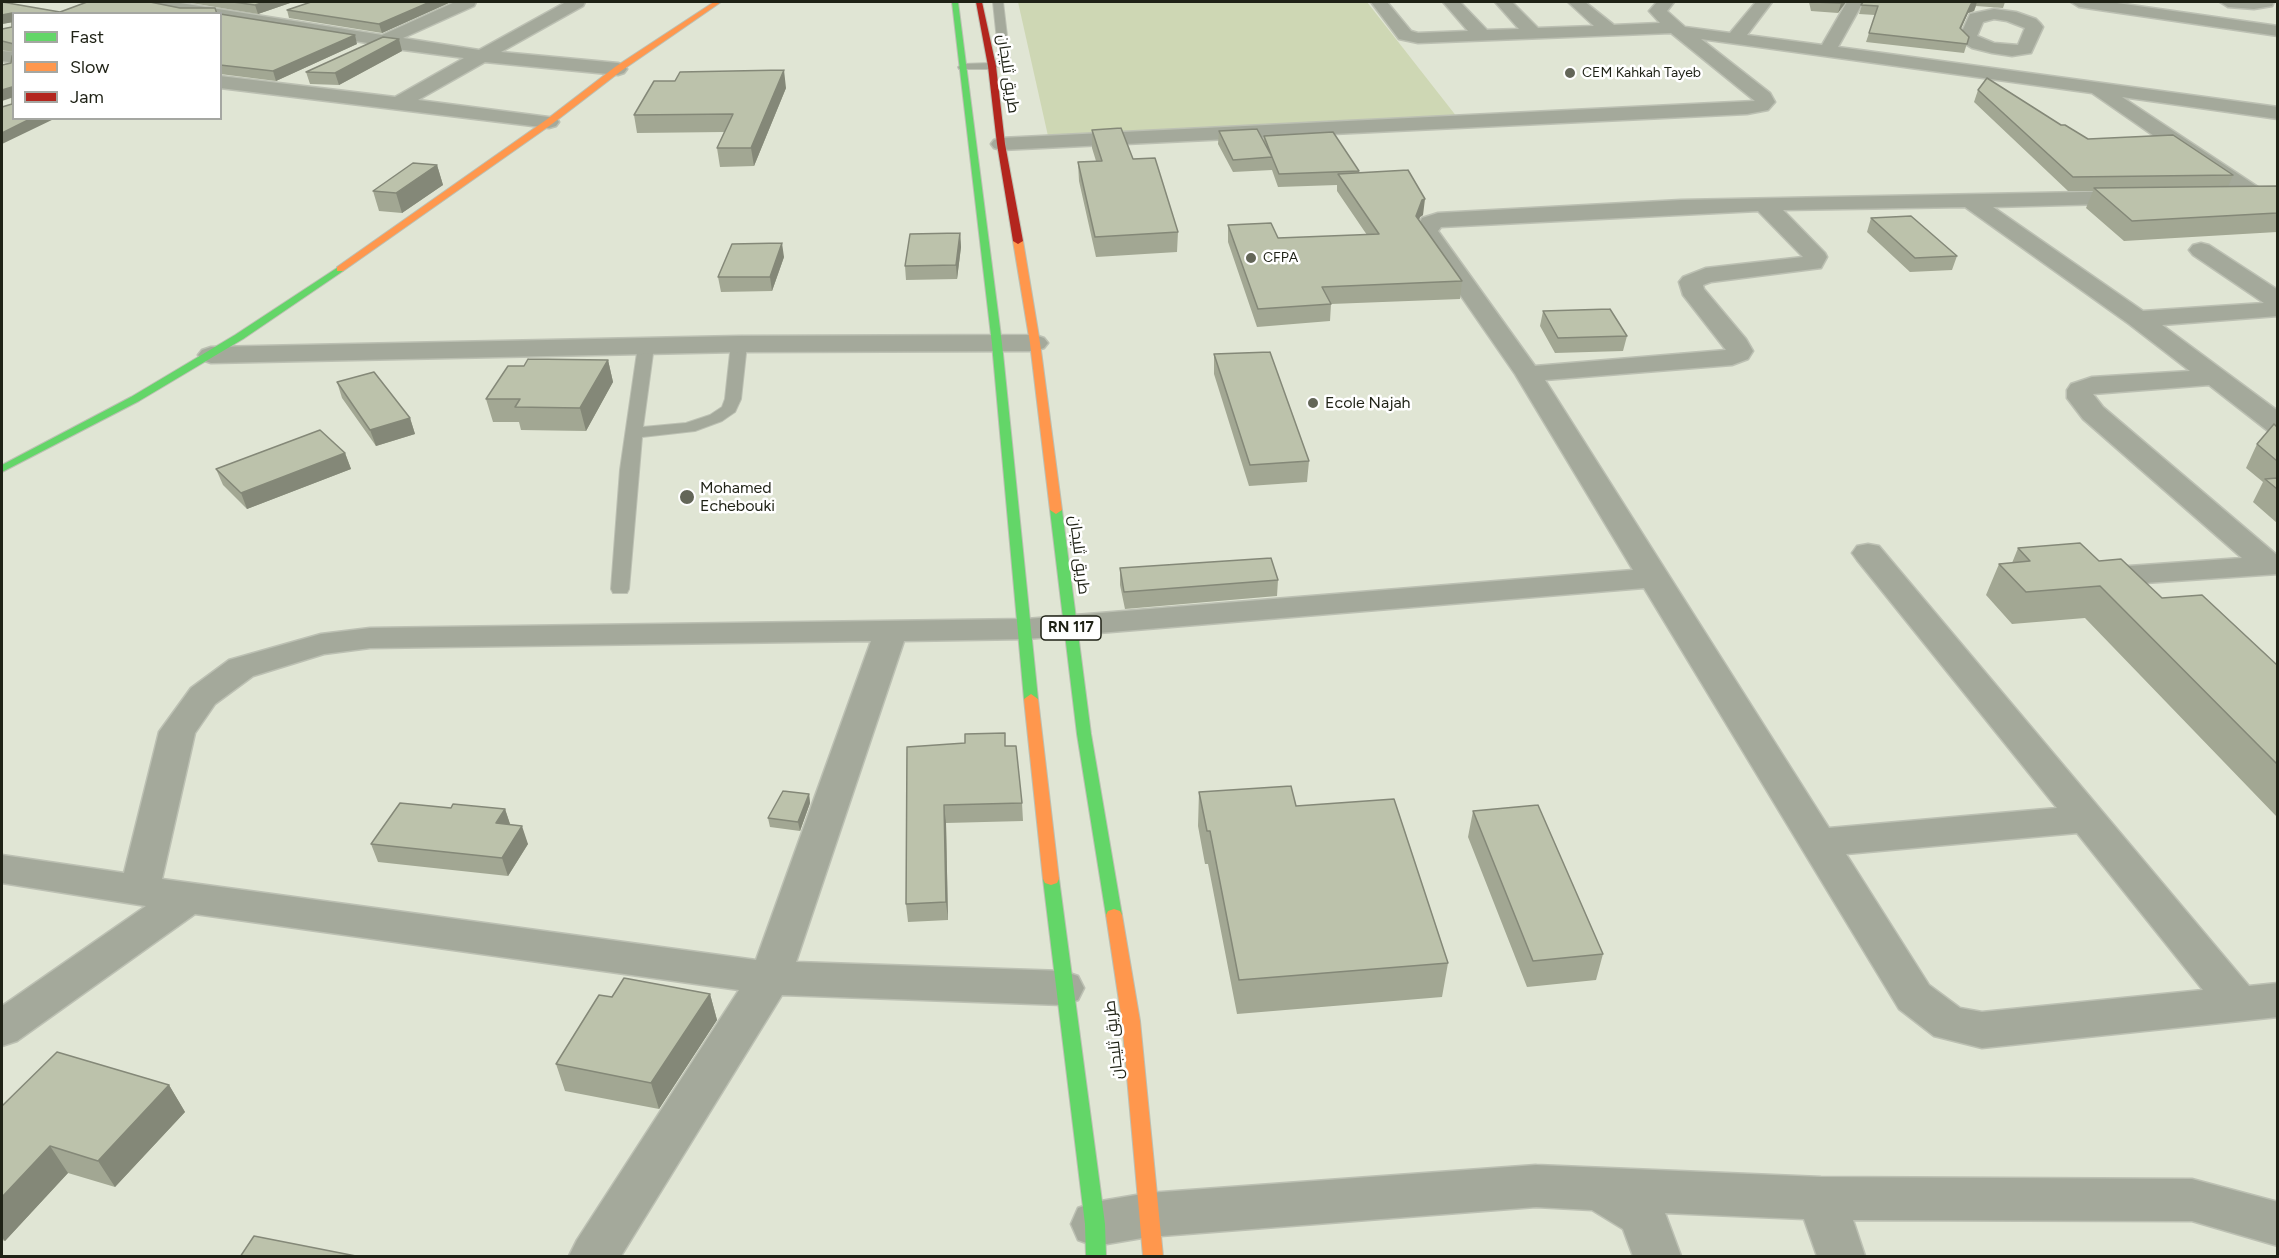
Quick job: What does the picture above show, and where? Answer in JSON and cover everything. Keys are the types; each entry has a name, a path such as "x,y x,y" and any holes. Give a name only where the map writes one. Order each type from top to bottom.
{"main road":[{"path":"2,469 135,399 211,355 383,240 549,122 618,69 718,2"},
{"name":"RN 117","path":"955,2 997,344 1035,737 1063,988 1096,1240"},
{"name":"طريق ثليجان","path":"979,2 993,66 1001,144 1035,343 1084,734 1131,1022 1150,1236"}],"street":[{"path":"150,2 181,11 210,2"},
{"path":"352,55 468,2"},
{"path":"399,103 577,2"},
{"path":"1379,2 1400,29 1410,37 1676,30 2277,113"},
{"path":"1451,2 1482,35"},
{"path":"1503,2 1533,33"},
{"path":"1576,2 1610,31"},
{"path":"1735,38 1764,2"},
{"path":"1827,51 1855,2"},
{"path":"2079,2 2277,31"},
{"path":"2236,25 2232,2 2263,4 2266,2"},
{"path":"1001,144 1747,108 1765,102 1763,97 1676,30 1656,5"},
{"path":"230,31 291,9"},
{"path":"222,15 483,56 618,69"},
{"path":"279,89 310,74"},
{"path":"222,82 549,122"},
{"path":"2095,88 2266,196"},
{"path":"2220,196 2266,196"},
{"path":"2161,197 1764,204 1438,220 1430,223 1427,231 1528,374 1914,997 1949,1024 1982,1030 2258,1002"},
{"path":"1970,201 2138,319 2277,425"},
{"path":"1528,374 1732,357 1739,354 1740,351 1733,339 1692,290 1691,282 1706,275 1813,263 1815,257 1813,253 1764,204"},
{"path":"2201,250 2277,301"},
{"path":"2138,319 2277,309"},
{"path":"211,355 739,344 1035,343"},
{"path":"2214,377 2092,385 2080,390 2080,398 2093,413 2274,566"},
{"path":"1868,553 2086,819 2258,1002"},
{"path":"2115,576 2274,566"},
{"path":"139,891 177,732 202,696 241,668 321,644 370,638 1026,629 1654,578"},
{"path":"594,1257 770,978 891,631"},
{"path":"1817,843 2086,819"},
{"path":"2,869 188,898 770,978 1063,988"},
{"path":"2,1029 188,898"},
{"path":"1096,1240 1150,1236 1536,1186 1821,1198 2192,1200 2277,1224"},
{"path":"1600,1189 1642,1215 1657,1257"},
{"path":"1821,1198 1841,1257"}],"lane":[{"path":"963,67 993,66 1003,62 1006,57 998,2"},
{"path":"634,433 689,428 716,418 729,409 733,399 739,344"},
{"path":"620,589 629,470 646,346"}],"green space":[{"path":"1018,2 1367,2 1457,117 1048,136"}],"building":[{"path":"2,2 60,12 12,12 2,15"},
{"path":"87,2 150,2 180,8 215,8 216,12 60,12"},
{"path":"233,2 265,2 255,5"},
{"path":"311,2 430,2 379,24 287,10"},
{"path":"1863,2 1977,2 1971,4 1960,28 1969,37 1967,44 1869,33 1878,6 1861,5"},
{"path":"222,14 355,35 273,71 222,65"},
{"path":"12,27 12,44 2,41 2,29"},
{"path":"383,37 399,39 335,73 306,72"},
{"path":"12,56 12,87 2,90 2,65 11,63"},
{"path":"784,70 751,148 717,148 733,114 634,115 654,81 675,81 680,72"},
{"path":"1987,78 2061,125 2065,125 2088,139 2173,135 2233,175 2073,177 1978,90"},
{"path":"12,104 12,120 28,120 2,133 2,107"},
{"path":"1121,128 1133,159 1155,158 1178,232 1095,237 1078,162 1102,161 1092,130"},
{"path":"1257,129 1272,157 1233,160 1219,131"},
{"path":"1333,132 1359,171 1279,174 1264,136"},
{"path":"413,163 437,165 396,193 373,191"},
{"path":"1408,170 1425,199 1422,200 1416,216 1462,281 1322,287 1331,304 1258,309 1228,225 1271,223 1278,238 1379,234 1338,174"},
{"path":"2277,186 2277,213 2132,221 2094,188"},
{"path":"1911,216 1957,256 1915,258 1871,218"},
{"path":"960,233 956,265 905,266 910,234"},
{"path":"782,243 770,277 718,277 732,244"},
{"path":"1610,309 1627,336 1558,338 1543,311"},
{"path":"1270,352 1309,461 1250,465 1214,354"},
{"path":"528,359 608,360 580,408 515,407 520,399 486,399 508,366 524,366"},
{"path":"374,372 410,418 370,430 337,382"},
{"path":"2274,424 2277,427 2277,461 2257,444"},
{"path":"320,430 345,453 241,493 216,469"},
{"path":"2277,478 2277,489 2265,479"},
{"path":"2080,543 2099,561 2121,559 2162,598 2202,595 2277,665 2277,764 2100,586 2026,592 1999,564 2030,561 2018,548"},
{"path":"1271,558 1278,580 1124,592 1120,568"},
{"path":"1005,733 1005,746 1016,746 1022,803 944,805 946,902 906,904 907,747 965,743 965,734"},
{"path":"1291,786 1296,806 1394,799 1448,963 1239,980 1210,831 1207,831 1199,792"},
{"path":"783,791 809,794 798,822 768,818"},
{"path":"400,803 451,808 453,804 505,809 496,823 522,826 502,858 371,844"},
{"path":"1538,805 1603,954 1533,961 1473,811"},
{"path":"624,978 710,994 651,1083 556,1064 599,995 612,997"},
{"path":"57,1052 169,1085 98,1161 50,1146 2,1197 2,1106"},
{"path":"254,1236 361,1257 240,1257"}],"traffic: fast":[{"path":"955,2 997,344 1031,699"},
{"path":"2,469 135,399 239,337 340,269"},
{"path":"1056,510 1084,734 1114,915"},
{"path":"1051,879 1095,1224 1096,1256"}],"traffic: slow":[{"path":"340,269 549,122 618,69 718,2"},
{"path":"1018,241 1035,343 1056,510"},
{"path":"1031,699 1051,879"},
{"path":"1114,915 1131,1021 1153,1256"}],"traffic: jam":[{"path":"979,2 992,66 1001,144 1018,241"}],"place":[{"name":"CEM Kahkah Tayeb","path":"1570,73"},
{"name":"CFPA","path":"1251,258"},
{"name":"Ecole Najah","path":"1313,403"},
{"name":"Mohamed Echebouki","path":"687,497"}]}
